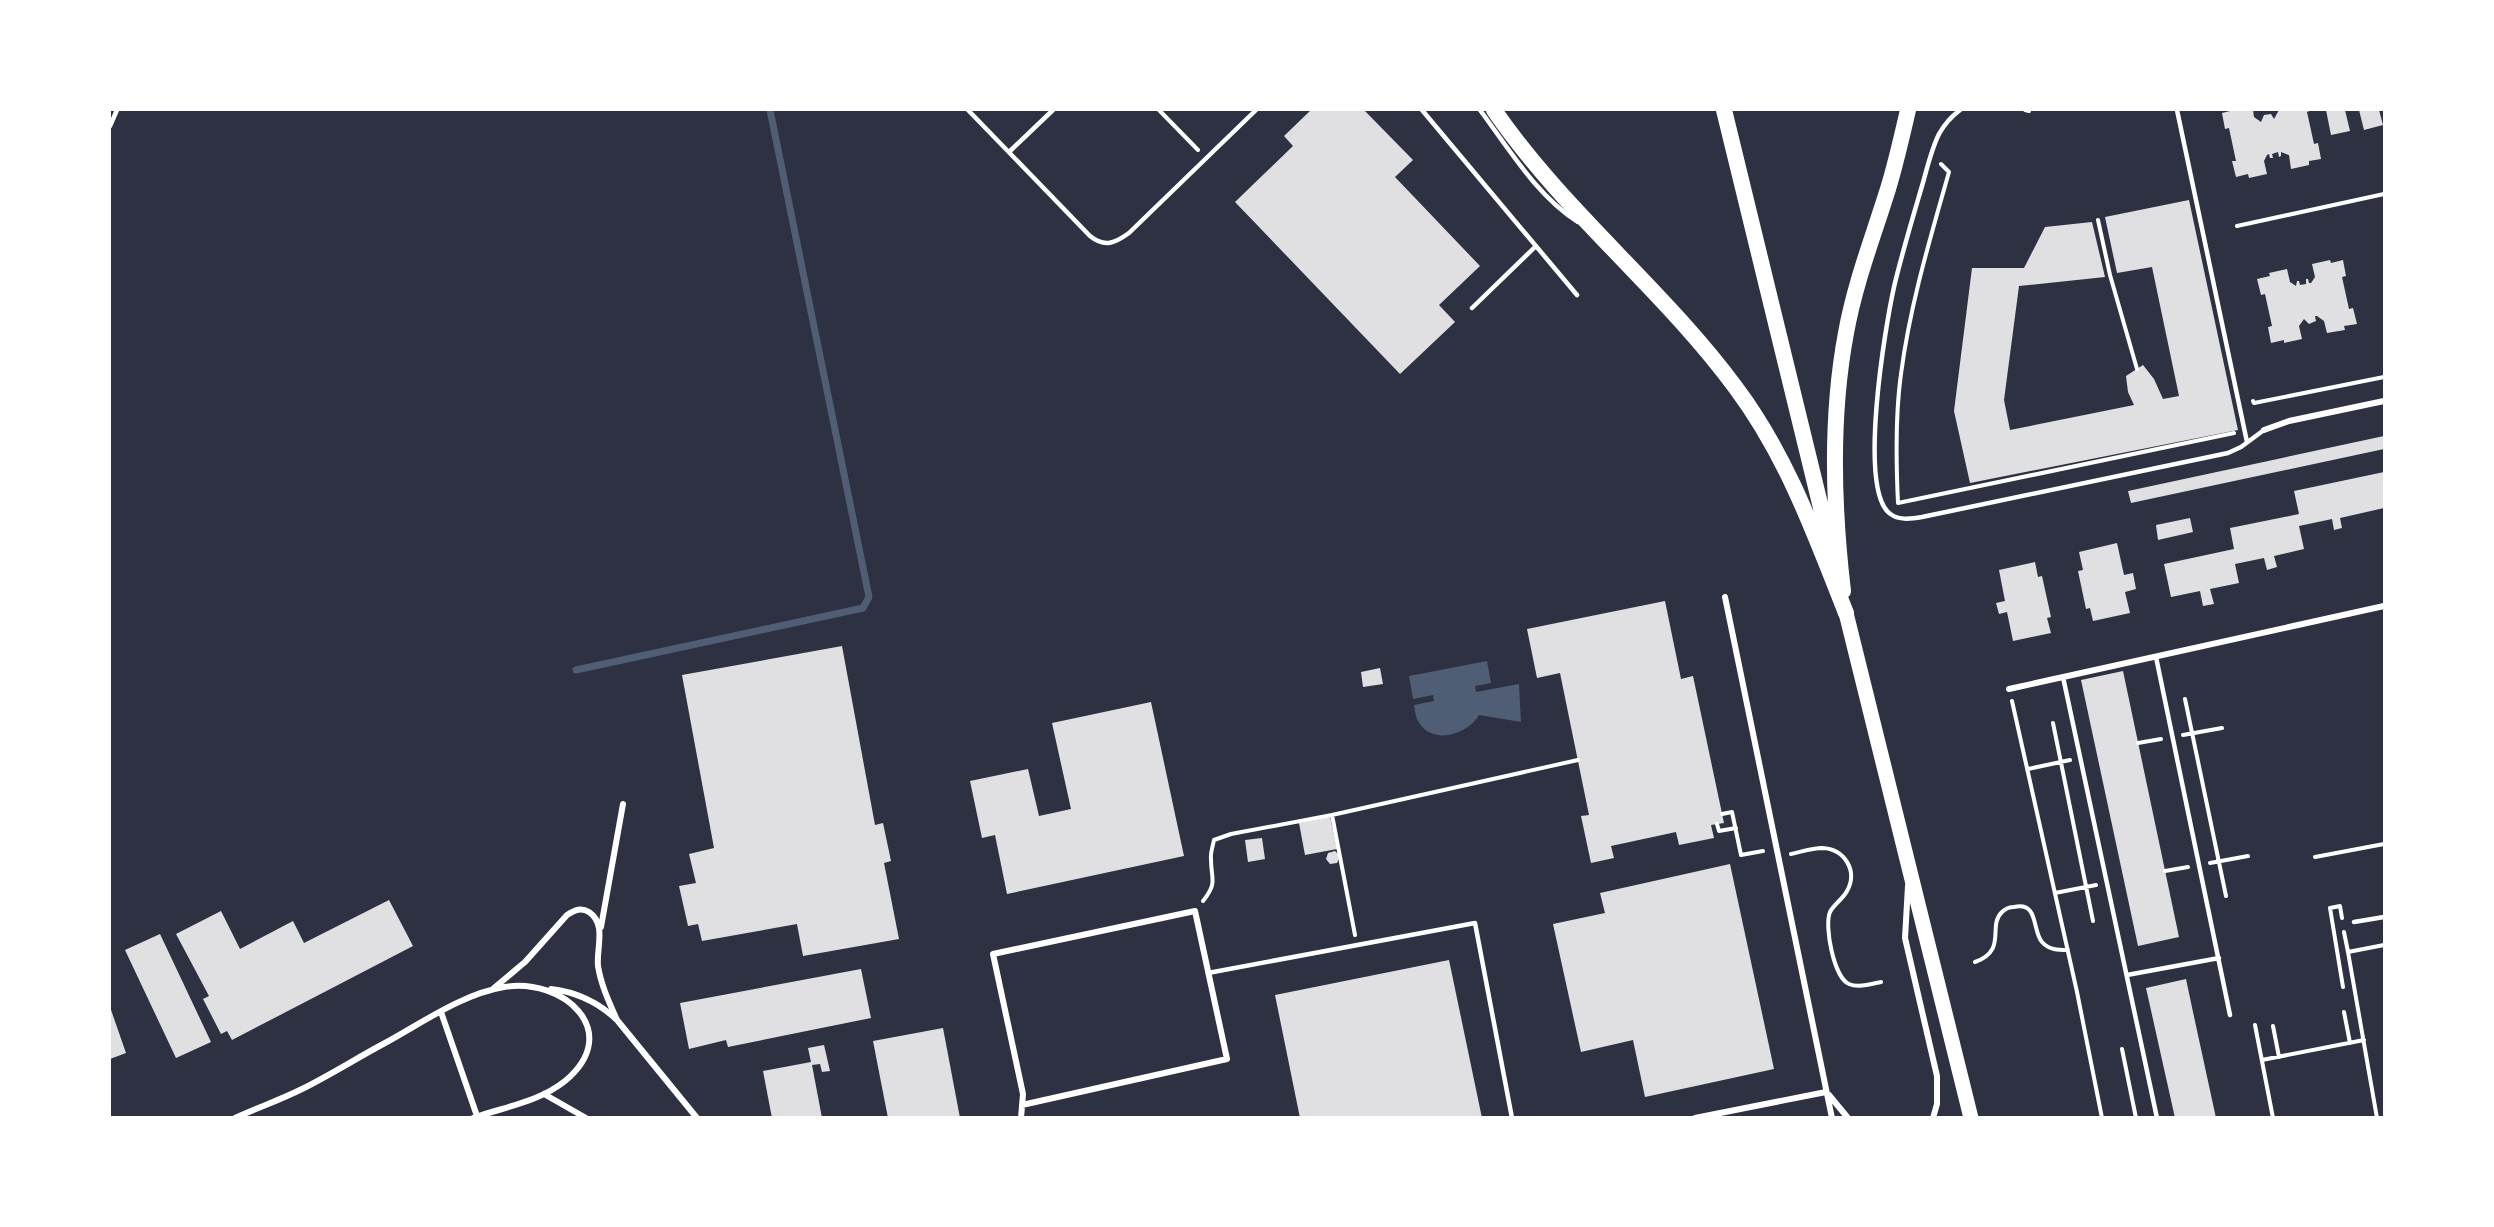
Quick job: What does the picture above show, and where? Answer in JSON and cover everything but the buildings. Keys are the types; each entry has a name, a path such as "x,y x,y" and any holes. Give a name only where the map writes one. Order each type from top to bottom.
{"highway":[{"path":"1494,110 1526,153 1599,235 1685,325 1737,388 1759,420 1794,483 1846,613"},
{"path":"1724,110 1846,613"},
{"path":"1846,613 1838,544 1834,475 1839,381 1845,334 1856,287 1887,190 1908,110"}],"main road":[{"path":"1846,613 1971,1118"}],"street":[{"path":"2264,430 2289,421 2385,401"},
{"path":"1725,597 1832,1118"},
{"path":"2009,689 2385,606"},
{"path":"617,1020 604,991 598,965 600,931 623,804"},
{"path":"1909,865 1905,938 1937,1076 1937,1104 1933,1118"},
{"path":"491,990 525,962 552,931 575,910 583,910 592,914 600,931"},
{"path":"1021,1118 1022,1105 1023,1094 993,954 1195,911 1227,1059 1022,1105"},
{"path":"235,1118 302,1089 441,1012 491,990 506,986 566,991 605,1009 617,1020 697,1118"},
{"path":"441,1012 475,1117 544,1094 574,1072 588,1050 591,1040 585,1019 573,1004 562,996 538,988"},
{"path":"1695,1118 1826,1092"},
{"path":"1826,1092 1848,1118"},
{"path":"544,1094 586,1118"},
{"path":"1927,1118 1937,1104"}],"lane":[{"path":"110,126 117,110"},
{"path":"968,110 1090,236 1104,244 1111,244 1129,233 1256,110"},
{"path":"1009,152 1053,110"},
{"path":"1422,110 1577,295"},
{"path":"1480,110 1555,205 1566,215 1599,235"},
{"path":"1960,110 1939,133 1893,291 1879,380 1875,460 1877,490 1887,511 1895,517 1909,519 1922,517 2228,453 2264,430"},
{"path":"2177,110 2247,442"},
{"path":"1472,308 1536,246"},
{"path":"2156,657 2230,1015"},
{"path":"2063,677 2157,1118"},
{"path":"2354,922 2385,917"},
{"path":"1208,973 1475,923 1512,1118"},
{"path":"2127,975 2218,958"}],"path":[{"path":"1159,110 1206,158"},
{"path":"1937,160 1949,172 1923,262 1911,313 1901,376 1897,443 1898,503 2241,432"},
{"path":"2237,226 2385,194"},
{"path":"2098,220 2110,275 2137,369"},
{"path":"2251,391 2254,403 2385,377"},
{"path":"2009,689 2068,950 2102,1118"},
{"path":"2185,699 2226,896"},
{"path":"2053,723 2093,921"},
{"path":"2193,733 2222,728"},
{"path":"1195,911 1213,888 1214,874 1210,859 1214,840 1231,834 1578,760"},
{"path":"2028,769 2061,762"},
{"path":"1722,813 1732,812 1741,855 1776,848"},
{"path":"1332,814 1355,935"},
{"path":"1718,824 1719,831 1736,828"},
{"path":"2315,857 2385,844"},
{"path":"1778,857 1820,848 1838,852 1846,858 1850,868 1850,881 1847,892 1830,914 1828,928 1838,971 1843,980 1850,985 1865,986 1881,982"},
{"path":"2218,861 2248,856"},
{"path":"2055,894 2086,887"},
{"path":"1974,962 1984,958 1991,951 1997,929 1996,921 2001,913 2019,906 2027,908 2034,914 2037,935 2042,943 2055,950 2068,950"},
{"path":"2343,987 2330,908 2340,906 2377,1118"},
{"path":"2348,952 2385,945"},
{"path":"2344,1012 2350,1043"},
{"path":"2255,1025 2273,1118"},
{"path":"2273,1026 2279,1057"},
{"path":"2262,1060 2364,1040"},
{"path":"2122,1049 2136,1118"}],"water":[{"path":"1487,661 1491,683 1475,686 1476,692 1519,684 1521,722 1479,715 1474,722 1459,732 1442,735 1426,730 1418,720 1414,705 1434,701 1433,695 1413,699 1409,676"}],"waterway":[{"path":"576,670 863,608 869,597 770,110"}]}
